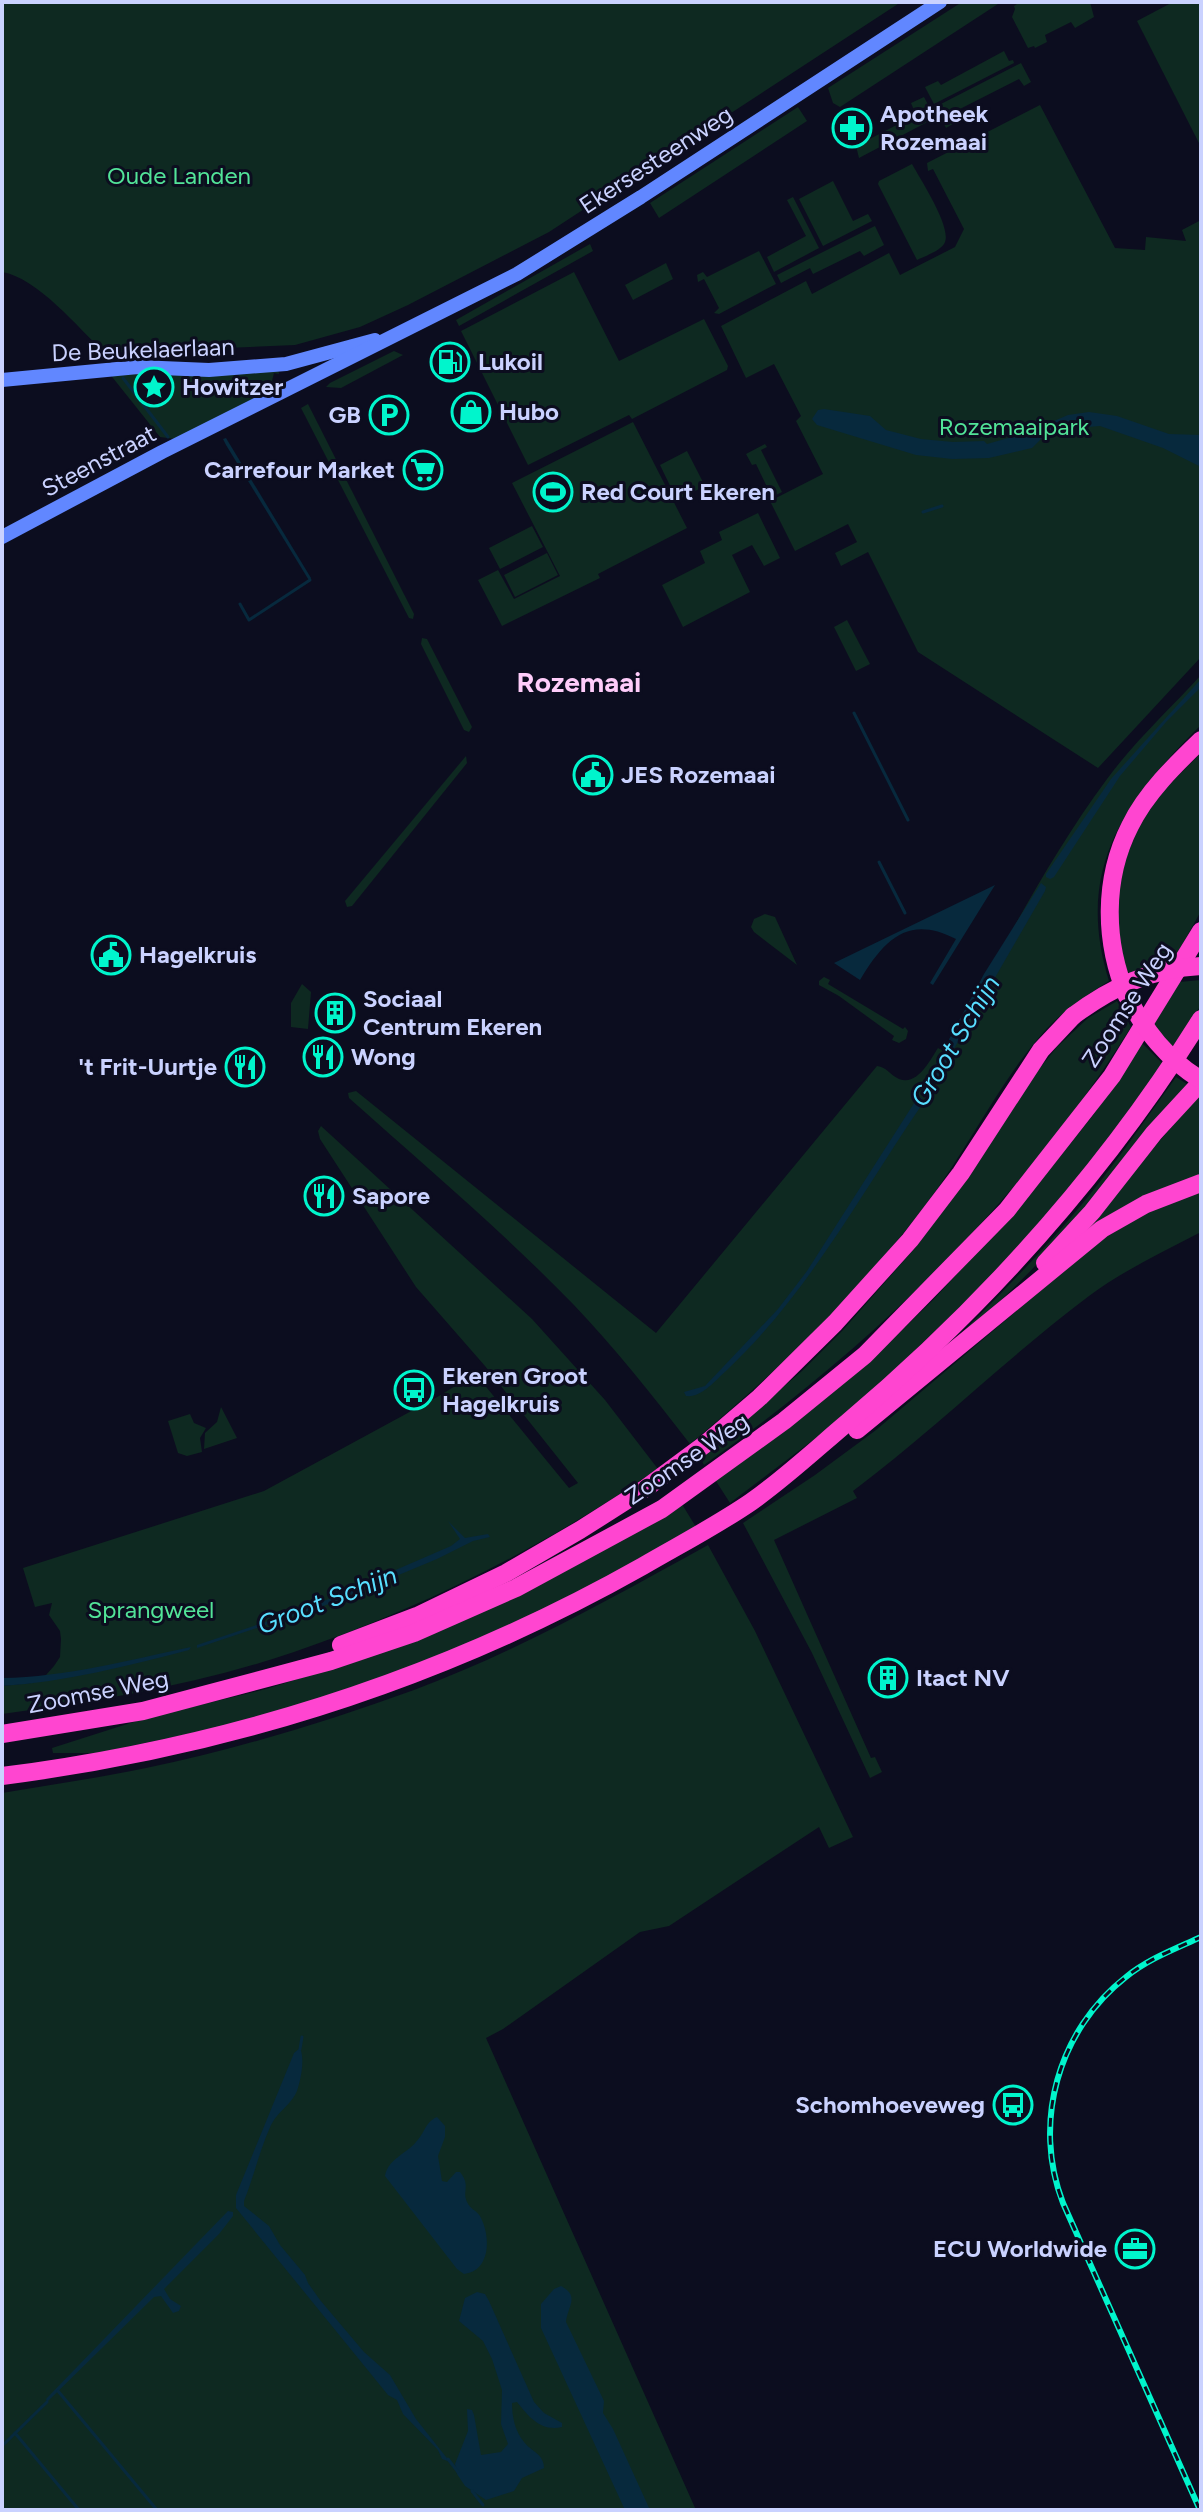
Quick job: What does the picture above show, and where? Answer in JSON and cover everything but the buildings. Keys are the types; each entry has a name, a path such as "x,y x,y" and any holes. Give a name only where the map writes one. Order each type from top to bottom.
{"highway":[{"path":"981,1329 1092,1212 1154,1133 1201,1081 1151,1037 1119,977 1110,935 1111,890 1118,857 1130,825 1161,782 1201,740"},
{"name":"Zoomse Weg","path":"2,1734 143,1711 248,1684 414,1633 516,1588 662,1509 784,1421 865,1355 1007,1210 1112,1076 1201,931"},
{"path":"248,1684 417,1616 506,1573 646,1488 704,1445 760,1397 824,1334 910,1240 961,1173 1041,1050 1073,1016 1124,983 1181,967 1201,966"},
{"path":"752,1501 907,1372 1037,1242 1143,1109 1201,1019"},
{"path":"2,1776 167,1748 342,1702 426,1671 601,1590 698,1535 830,1452 1102,1229 1146,1204 1201,1183"}],"main road":[{"name":"Ekersesteenweg","path":"217,426 471,298 555,252 940,2"},
{"name":"Ekersesteenweg","path":"286,364 367,341 388,340"},
{"name":"De Beukelaerlaan","path":"2,380 138,367 209,370 286,364"},
{"name":"Steenstraat","path":"2,537 217,426"}],"green space":[{"name":"Oude Landen","path":"2,2 901,2 549,232 360,327 295,345 105,353 43,294 16,276 2,272"},
{"path":"962,2 1001,2 840,107 833,103 828,88"},
{"path":"1020,2 1090,2 1094,17 1075,28 1071,22 1045,35 1047,42 1028,48 1012,17 1014,6"},
{"path":"1173,2 1201,2 1201,147 1137,21"},
{"path":"1004,51 1009,61 1013,60 1014,63 934,104 925,87 938,81 941,85"},
{"path":"1021,63 1031,82 1024,86 1019,79 952,113 956,122 946,128 935,107"},
{"path":"924,97 935,118 859,158 856,146 916,115 911,103"},
{"name":"Rozemaaipark","path":"1040,105 1115,248 1145,250 1146,237 1186,241 1182,230 1201,220 1201,657 1098,768 918,652 868,552 841,566 835,553 857,542 848,524 795,551 770,501 823,474 796,421 801,416 774,364 746,378 721,326 806,281 812,294 889,253 900,275 955,247 964,229 933,169 928,171 927,163"},
{"path":"798,107 807,121 659,218 650,203"},
{"path":"912,164 940,216 946,237 938,249 917,260 878,184"},
{"path":"833,181 853,221 868,214 872,221 823,246 799,199"},
{"path":"793,197 819,248 774,272 767,257 806,236 787,200"},
{"path":"875,226 884,245 864,256 860,251 813,274 810,268 781,283 777,275"},
{"path":"590,244 593,251 459,326 456,320"},
{"path":"759,251 776,284 719,314 714,313 719,308 704,279 698,282 697,275 703,272 707,277"},
{"path":"666,263 673,279 633,300 625,285"},
{"path":"574,272 619,361 704,319 728,366 727,370 632,419 629,415 528,465 461,331"},
{"path":"394,351 403,355 341,388 326,387 330,383"},
{"path":"278,368 279,374 274,373 272,381 277,383 276,387 271,391 175,439 160,437 109,373"},
{"path":"308,404 414,614 413,619 409,618 301,408"},
{"path":"633,422 687,528 598,574 600,578 502,626 478,580 498,570 514,599 560,576 512,483"},
{"path":"765,444 767,447 761,450 782,492 768,499 764,489 767,487 756,464 752,465 746,454"},
{"path":"687,451 705,486 677,500 660,465"},
{"path":"758,513 780,558 764,566 752,545 732,555 750,592 683,627 662,585 705,563 700,551 722,540 719,532"},
{"path":"532,526 543,547 500,569 489,548"},
{"path":"547,553 558,575 515,597 504,575"},
{"path":"847,620 870,664 856,671 834,627"},
{"path":"422,638 427,639 472,727 469,732 464,730 421,644"},
{"path":"1201,675 1201,725 1129,809 1113,839 1103,871 1098,904 1100,941 1109,981 1065,1012 1026,1053 929,1200 875,1267 817,1330 690,1444 633,1372 573,1304 491,1224 349,1098 348,1093 356,1091 656,1333 877,1066 899,1079 912,1079 923,1071 938,1048 945,1052 1022,913 1084,811 1129,752"},
{"path":"1201,753 1201,911 1173,961 1127,973 1116,929 1119,875 1140,824 1164,790"},
{"path":"466,756 467,763 352,906 347,907 345,901"},
{"path":"765,914 775,917 797,965 754,932 751,927 754,919"},
{"path":"824,977 830,980 828,984 903,1029 905,1027 908,1031 906,1039 899,1043 892,1040 894,1036 819,985"},
{"path":"1201,980 1201,1005 1174,1048 1154,1025 1179,982"},
{"path":"302,984 311,992 308,1029 291,1027 291,1003"},
{"path":"1117,1001 1131,1027 1042,1153 992,1211 884,1321 766,1419 704,1465 700,1458 802,1371 843,1330 915,1248 1057,1047 1088,1018"},
{"path":"1142,1043 1164,1065 1023,1246 854,1409 730,1503 714,1478 898,1334 933,1300 1032,1192 1094,1114"},
{"path":"1176,1077 1190,1086 1105,1188 1015,1287 949,1346 1072,1216"},
{"path":"1201,1093 1201,1177 1069,1246"},
{"name":"Sprangweel","path":"321,1126 532,1319 605,1400 658,1469 571,1524 482,1573 342,1635 258,1663 186,1682 2,1714 2,1686 31,1683 46,1675 60,1657 60,1631 49,1615 52,1603 35,1607 23,1568 264,1491 473,1375 478,1377 569,1488 578,1483 485,1366 416,1287 320,1139 318,1131"},
{"path":"1201,1191 1201,1232 1089,1296 853,1491 857,1498 774,1540 871,1758 875,1757 882,1772 870,1778 812,1653 743,1523 876,1430 1097,1243 1148,1211"},
{"path":"221,1407 237,1438 204,1449 205,1433 217,1422"},
{"path":"190,1414 194,1423 206,1428 200,1438 202,1452 187,1456 178,1453 168,1421"},
{"path":"680,1501 696,1527 589,1587 429,1664 274,1716 97,1753 53,1753 52,1748 146,1718 266,1689 333,1668"},
{"path":"708,1545 755,1631 853,1837 829,1848 819,1827 669,1926 640,1932 486,2038 696,2510 2,2510 2,1793 180,1761 281,1734 381,1702 452,1675 527,1641"}],"water":[{"path":"818,410 870,416 886,430 921,439 984,441 987,444 1026,433 1068,415 1089,412 1117,416 1169,434 1201,435 1201,467 1163,448 1100,426 1063,429 1041,439 1032,448 989,458 952,459 916,455 817,425 812,419"},
{"path":"226,438 311,578 310,582 226,445 223,439"},
{"path":"1201,679 1201,687 1120,776 1054,877 1046,877 1111,779"},
{"name":"Groot Schijn","path":"1041,883 1046,887 1045,891 929,1092 924,1092 923,1088 984,974"},
{"path":"995,885 933,985 930,983 956,939 939,932 924,929 899,935 878,953 860,980 834,963"},
{"path":"918,1097 922,1098 923,1103 832,1243 783,1310 712,1384 702,1392 686,1396 684,1392 705,1386 778,1309 807,1271"},
{"name":"Groot Schijn","path":"448,1521 465,1538 488,1534 490,1537 473,1541 329,1604 197,1648 197,1645 310,1607 451,1546 460,1539"},
{"path":"191,1647 96,1672 2,1686 2,1678 74,1671"},
{"path":"300,2048 302,2063 297,2091 271,2125 244,2206 269,2226 320,2300 364,2352 390,2375 416,2419 450,2462 442,2459 438,2450 403,2414 397,2400 388,2395 236,2208 236,2195 294,2053"},
{"path":"437,2117 445,2126 445,2137 438,2156 442,2181 447,2182 456,2172 460,2172 466,2184 467,2202 480,2216 486,2233 484,2260 473,2271 464,2274 385,2176 390,2165 419,2139"},
{"path":"228,2211 233,2212 233,2216 219,2234 164,2289 170,2299 181,2306 179,2311 173,2313 161,2296 154,2297 47,2402 46,2399"},
{"path":"561,2286 571,2298 566,2322 604,2401 603,2413 650,2510 625,2510 541,2328 541,2304 554,2289"},
{"path":"477,2292 485,2294 489,2301 534,2402 544,2413 562,2423 562,2427 555,2428 542,2425 517,2402 512,2403 518,2433 540,2456 544,2468 522,2478 514,2491 486,2500 465,2486 455,2464 468,2431 467,2409 472,2410 474,2415 481,2455 501,2452 508,2444 501,2424 502,2390 492,2359 483,2341 459,2321 465,2298"}],"waterway":[{"path":"123,378 168,437"},
{"path":"923,512 942,506"},
{"path":"240,604 249,620 310,580"},
{"path":"854,713 908,820"},
{"path":"879,862 905,913"},
{"path":"300,2049 302,2037"},
{"path":"58,2391 157,2510"},
{"path":"2,2446 47,2402"},
{"path":"15,2433 79,2510"},
{"path":"448,2459 458,2472"},
{"path":"472,2491 483,2505"}],"railway":[{"path":"1200,2510 1063,2203 1054,2172 1050,2141 1051,2110 1057,2080 1083,2023 1102,1999 1134,1971 1201,1937"}],"place":[{"name":"Apotheek Rozemaai","path":"852,128"},
{"name":"Lukoil","path":"450,362"},
{"name":"Howitzer","path":"154,387"},
{"name":"Hubo","path":"471,412"},
{"name":"GB","path":"389,415"},
{"name":"Carrefour Market","path":"423,470"},
{"name":"Red Court Ekeren","path":"553,492"},
{"name":"JES Rozemaai","path":"593,775"},
{"name":"Hagelkruis","path":"111,955"},
{"name":"Sociaal Centrum Ekeren","path":"335,1013"},
{"name":"Wong","path":"323,1057"},
{"name":"'t Frit-Uurtje","path":"245,1067"},
{"name":"Sapore","path":"324,1196"},
{"name":"Ekeren Groot Hagelkruis","path":"414,1390"},
{"name":"Itact NV","path":"888,1678"},
{"name":"Schomhoeveweg","path":"1013,2105"},
{"name":"ECU Worldwide","path":"1135,2249"}],"district":[{"name":"Rozemaai","path":"579,682"}]}
